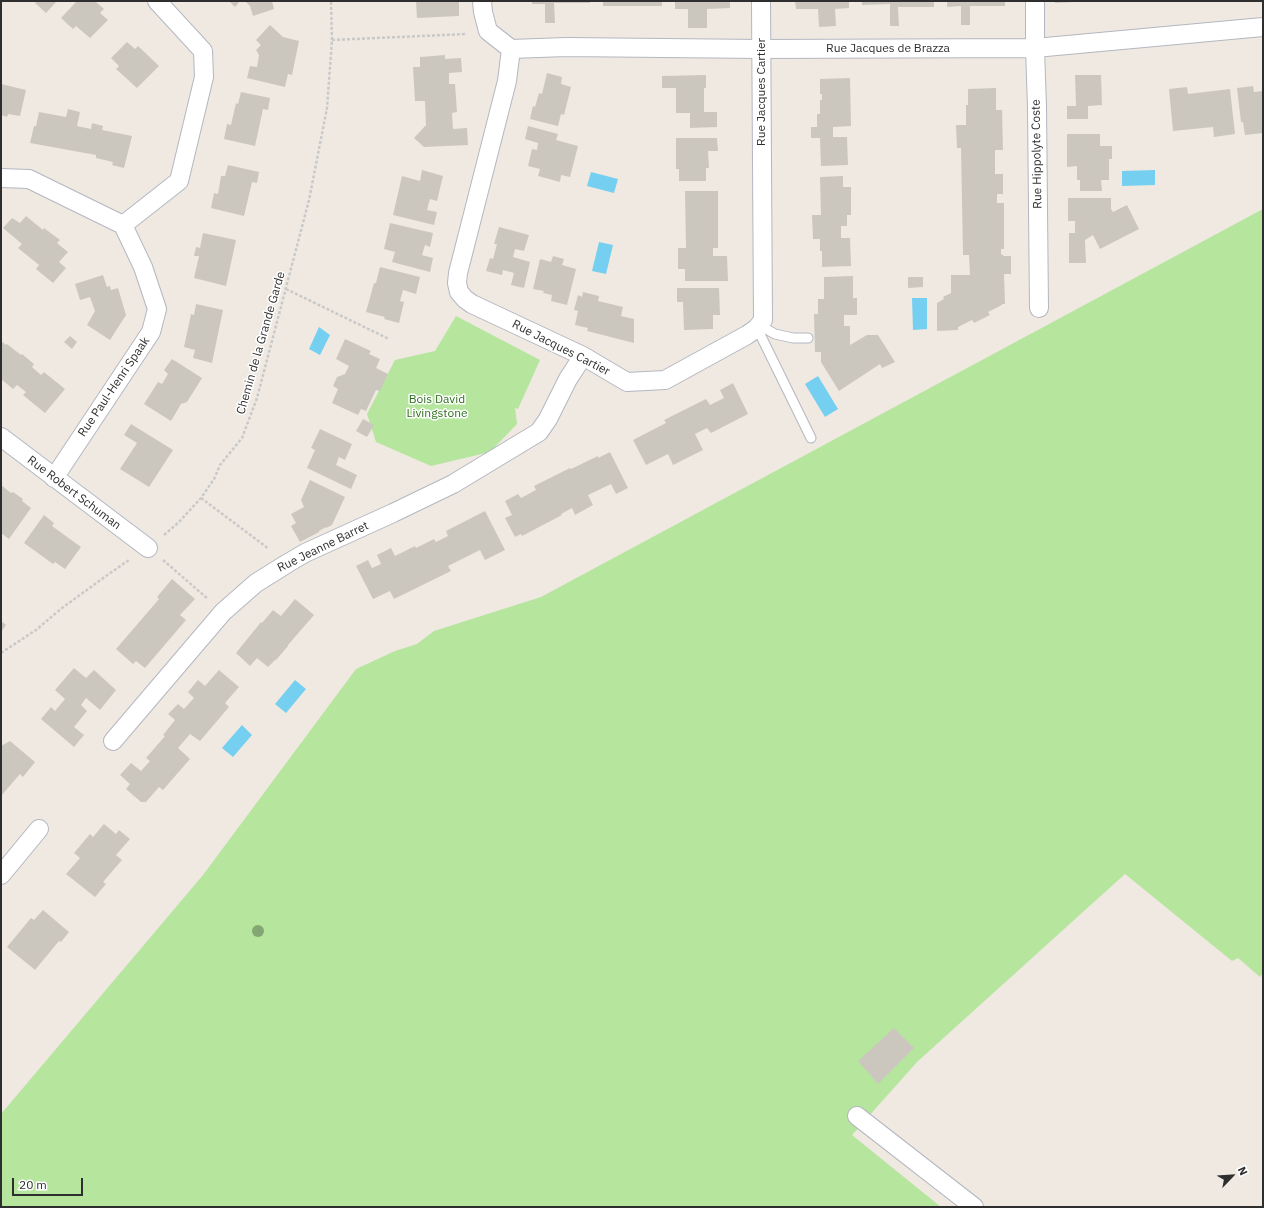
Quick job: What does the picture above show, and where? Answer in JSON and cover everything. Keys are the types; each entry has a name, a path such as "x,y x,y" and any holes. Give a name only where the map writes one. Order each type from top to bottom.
{"street":[{"path":"1,178 29,178 123,225 179,181 204,77 203,51 157,1"},
{"path":"482,1 488,31 511,49"},
{"name":"Rue Jacques Cartier","path":"511,49 507,81 458,274 457,283 459,292 472,304 583,356 627,382 665,380 747,335 758,327 763,320 761,1"},
{"name":"Rue Hippolyte Coste","path":"1035,1 1039,308"},
{"name":"Rue Jacques de Brazza","path":"511,49 566,47 761,50 1035,48 1263,27"},
{"name":"Rue Paul-Henri Spaak","path":"54,478 151,332 157,309 143,267 123,225"},
{"name":"Rue Jeanne Barret","path":"113,741 224,612 256,583 305,553 453,484 539,432 548,419 568,379 583,356"},
{"name":"Rue Robert Schuman","path":"1,437 148,548"},
{"path":"1,875 39,829"},
{"path":"857,1116 974,1207"}],"lane":[{"path":"758,327 775,334 793,338 808,338"},
{"path":"758,327 810,438"}],"path":[{"name":"Chemin de la Grande Garde","path":"1,653 36,630 62,608 106,576 148,548 178,523 201,498 214,479 220,465 242,438 256,398 309,200 327,108 332,40 332,1"},
{"path":"332,40 473,34 488,31"},
{"path":"286,289 389,339"},
{"path":"201,498 288,563"},
{"path":"148,548 224,612"}],"green space":[{"path":"1263,209 1263,973 1260,977 1238,958 1232,961 1125,874 917,1062 852,1135 941,1207 1,1207 1,1114 203,875 356,669 395,651 417,644 434,631 541,597"},
{"name":"Bois David Livingstone","path":"456,316 540,360 518,409 515,408 517,424 490,452 431,466 376,442 367,414 395,360 435,351"}],"water":[{"path":"1155,170 1155,185 1122,186 1122,171"},
{"path":"591,172 618,179 614,193 587,186"},
{"path":"599,242 613,245 606,274 592,271"},
{"path":"912,298 927,298 927,329 913,330"},
{"path":"319,327 330,335 320,355 309,349"},
{"path":"818,376 838,409 825,417 805,384"},
{"path":"295,680 306,689 286,713 275,704"},
{"path":"242,725 252,735 233,757 222,748"}],"building":[{"path":"37,1 57,1 46,13 35,3"},
{"path":"77,1 95,1 104,9 100,13 108,20 90,38 76,26 73,29 61,18"},
{"path":"229,1 240,1 235,7"},
{"path":"245,1 272,1 274,9 253,16 250,6"},
{"path":"416,1 459,1 459,16 417,18"},
{"path":"532,1 590,1 590,3 554,3 555,23 545,23 545,4 532,4"},
{"path":"603,1 662,1 662,6 603,6"},
{"path":"675,1 730,1 730,8 707,9 707,28 688,28 688,9 675,9"},
{"path":"795,1 849,1 849,8 835,9 836,26 819,27 818,9 796,9"},
{"path":"862,1 934,1 934,7 898,7 899,26 890,26 890,4 862,5"},
{"path":"947,1 1005,1 1005,6 970,6 970,25 961,25 961,6 947,7"},
{"path":"1055,1 1075,1 1075,2 1055,3"},
{"path":"270,25 283,37 299,41 292,75 288,74 285,87 247,78 250,66 257,67 259,55 256,50 261,45 256,40"},
{"path":"127,42 135,49 138,46 159,66 137,88 116,69 119,66 111,58"},
{"path":"445,55 445,59 461,58 462,72 449,73 449,84 455,84 457,112 452,113 453,129 467,128 468,145 424,147 414,138 426,126 425,101 415,101 413,67 420,67 420,57"},
{"path":"547,73 562,77 561,84 571,87 564,115 561,114 558,126 530,119 533,106 535,107 539,93 542,94"},
{"path":"706,75 706,88 704,88 704,112 717,112 717,127 690,128 690,113 676,113 676,88 662,88 662,76"},
{"path":"1075,75 1101,75 1102,105 1088,106 1088,119 1067,119 1067,106 1076,106"},
{"path":"850,78 851,126 833,127 833,137 847,137 848,165 821,166 820,138 811,138 811,127 817,127 817,114 820,114 820,100 822,100 822,94 820,94 820,79"},
{"path":"1,84 26,90 20,116 8,114 7,117 1,115"},
{"path":"1253,86 1254,92 1263,91 1263,133 1245,135 1243,122 1241,122 1237,88"},
{"path":"1187,87 1188,94 1230,89 1235,134 1214,137 1213,127 1173,131 1169,89"},
{"path":"996,88 996,110 1002,110 1003,150 995,150 995,174 1003,174 1003,194 997,194 997,203 1004,203 1004,249 1001,249 1001,254 1004,256 1011,256 1011,274 1004,274 1005,304 1002,304 988,312 990,315 974,323 972,320 958,327 958,330 937,331 937,303 944,299 943,297 951,293 951,275 970,275 969,255 963,255 961,148 957,148 956,125 966,125 968,89"},
{"path":"241,92 270,98 268,110 263,109 255,146 224,139 227,124 231,125 236,103 238,104"},
{"path":"68,109 80,112 77,126 91,129 92,123 103,126 102,130 132,136 124,168 112,165 113,162 96,158 96,155 30,143 39,112 66,117"},
{"path":"528,126 558,134 556,140 578,146 570,177 561,175 560,182 538,176 540,169 528,166 532,149 537,150 538,143 525,139"},
{"path":"1067,134 1100,134 1100,146 1112,146 1112,159 1109,159 1109,180 1101,180 1102,191 1080,191 1080,180 1077,180 1077,166 1067,167"},
{"path":"676,138 717,138 718,151 708,151 709,168 706,168 706,181 679,181 679,169 676,169"},
{"path":"228,165 259,172 257,183 252,182 244,216 211,208 214,193 218,194 221,176 225,176"},
{"path":"422,170 443,176 437,201 430,199 427,210 437,212 434,225 393,215 402,176 420,181"},
{"path":"843,176 843,187 851,187 851,215 847,215 847,226 841,226 841,238 850,238 851,266 822,267 820,239 813,239 812,215 821,215 820,177"},
{"path":"685,191 718,191 718,248 713,248 713,256 727,256 728,281 685,281 685,269 678,269 678,248 686,248"},
{"path":"1068,198 1111,198 1111,209 1113,212 1127,205 1139,229 1100,249 1093,235 1085,240 1086,263 1069,263 1069,233 1075,233 1075,221 1068,221"},
{"path":"26,216 43,230 44,228 60,240 57,243 68,252 59,262 66,268 53,283 36,269 39,265 18,248 22,244 3,228 12,218 20,223"},
{"path":"390,223 433,233 430,247 425,245 422,255 433,258 430,272 392,262 395,252 384,249"},
{"path":"499,227 529,235 524,251 515,249 513,257 530,262 524,288 511,285 514,273 503,270 502,275 486,271 490,258 493,259 497,244 494,244"},
{"path":"203,233 236,240 226,286 194,278 199,256 194,256 196,247 200,248"},
{"path":"553,256 564,259 562,265 576,269 567,305 551,301 552,295 543,293 544,291 533,289 540,259 551,262"},
{"path":"380,267 420,277 416,294 403,290 400,301 404,302 399,323 384,319 385,317 366,312"},
{"path":"103,275 107,287 110,286 111,290 118,288 126,315 110,340 87,325 95,311 90,297 80,300 75,284"},
{"path":"853,276 853,298 857,298 857,315 844,315 844,326 850,326 850,345 867,335 878,335 895,362 882,368 880,364 839,391 821,362 821,352 815,352 814,314 818,314 818,299 824,299 824,277"},
{"path":"908,277 923,277 923,287 908,288"},
{"path":"677,288 719,288 720,315 713,315 713,329 684,330 683,302 677,302"},
{"path":"583,292 599,296 598,301 623,307 621,316 634,319 634,343 587,331 588,328 575,325 578,311 574,310 578,295 582,297"},
{"path":"196,304 223,310 212,363 193,358 195,350 184,347 191,314 194,315"},
{"path":"70,336 77,342 72,349 64,342"},
{"path":"345,339 371,351 369,354 380,359 376,368 388,374 380,391 376,390 366,411 361,409 358,415 332,403 338,389 333,386 337,377 345,374 349,366 336,359"},
{"path":"1,341 21,355 22,354 34,364 32,367 41,375 44,372 65,389 45,413 23,395 26,392 17,385 13,389 1,379"},
{"path":"172,359 202,378 187,402 181,404 171,421 144,404 158,382 162,384 168,374 164,370"},
{"path":"733,383 748,414 711,433 707,428 695,434 703,450 673,465 668,454 646,465 633,440 666,423 664,420 706,399 710,405 724,398 720,390"},
{"path":"363,419 374,425 367,437 356,431"},
{"path":"131,424 173,450 149,487 120,469 137,443 124,435"},
{"path":"320,429 352,444 345,460 339,457 336,465 357,475 351,489 307,468 315,450 311,448"},
{"path":"610,452 628,488 616,494 611,484 588,495 593,505 575,515 572,508 561,514 562,515 522,536 521,534 515,537 505,518 512,515 505,501 518,494 521,498 536,490 534,486 570,468 571,469"},
{"path":"310,480 345,497 332,525 300,542 291,526 296,523 291,514 304,507 301,500"},
{"path":"1,485 11,493 13,492 23,499 22,501 31,508 9,539 1,533"},
{"path":"485,511 505,550 485,560 480,550 448,566 451,571 394,599 390,591 373,599 356,566 368,560 372,568 381,564 377,555 391,548 395,556 434,539 436,542 448,536 446,531"},
{"path":"44,515 54,523 52,526 81,547 65,569 55,562 53,564 24,543"},
{"path":"172,579 195,599 180,615 186,620 145,668 136,661 133,664 116,649 159,599 157,597"},
{"path":"295,599 314,615 276,660 268,667 257,658 250,666 236,653 261,622 262,623 273,610 281,616"},
{"path":"1,621 6,625 1,632"},
{"path":"74,668 86,678 94,670 116,690 100,710 86,698 81,705 87,711 74,727 84,735 74,747 41,719 51,707 55,711 65,699 55,690"},
{"path":"219,670 239,687 225,703 229,707 200,741 190,734 178,748 190,759 163,790 159,787 146,802 141,802 126,789 130,784 120,775 131,763 141,771 150,761 146,758 165,736 163,735 175,720 168,714 178,704 184,709 194,698 188,692 198,680 205,686"},
{"path":"10,741 35,762 23,777 20,774 1,796 1,746"},
{"path":"104,824 116,834 119,830 130,839 116,855 122,860 103,882 106,884 95,897 66,874 80,858 74,853 90,834 93,837"},
{"path":"43,910 69,932 61,942 59,941 35,970 7,947 31,918 34,920"},
{"path":"894,1028 914,1048 878,1084 858,1061"}]}
